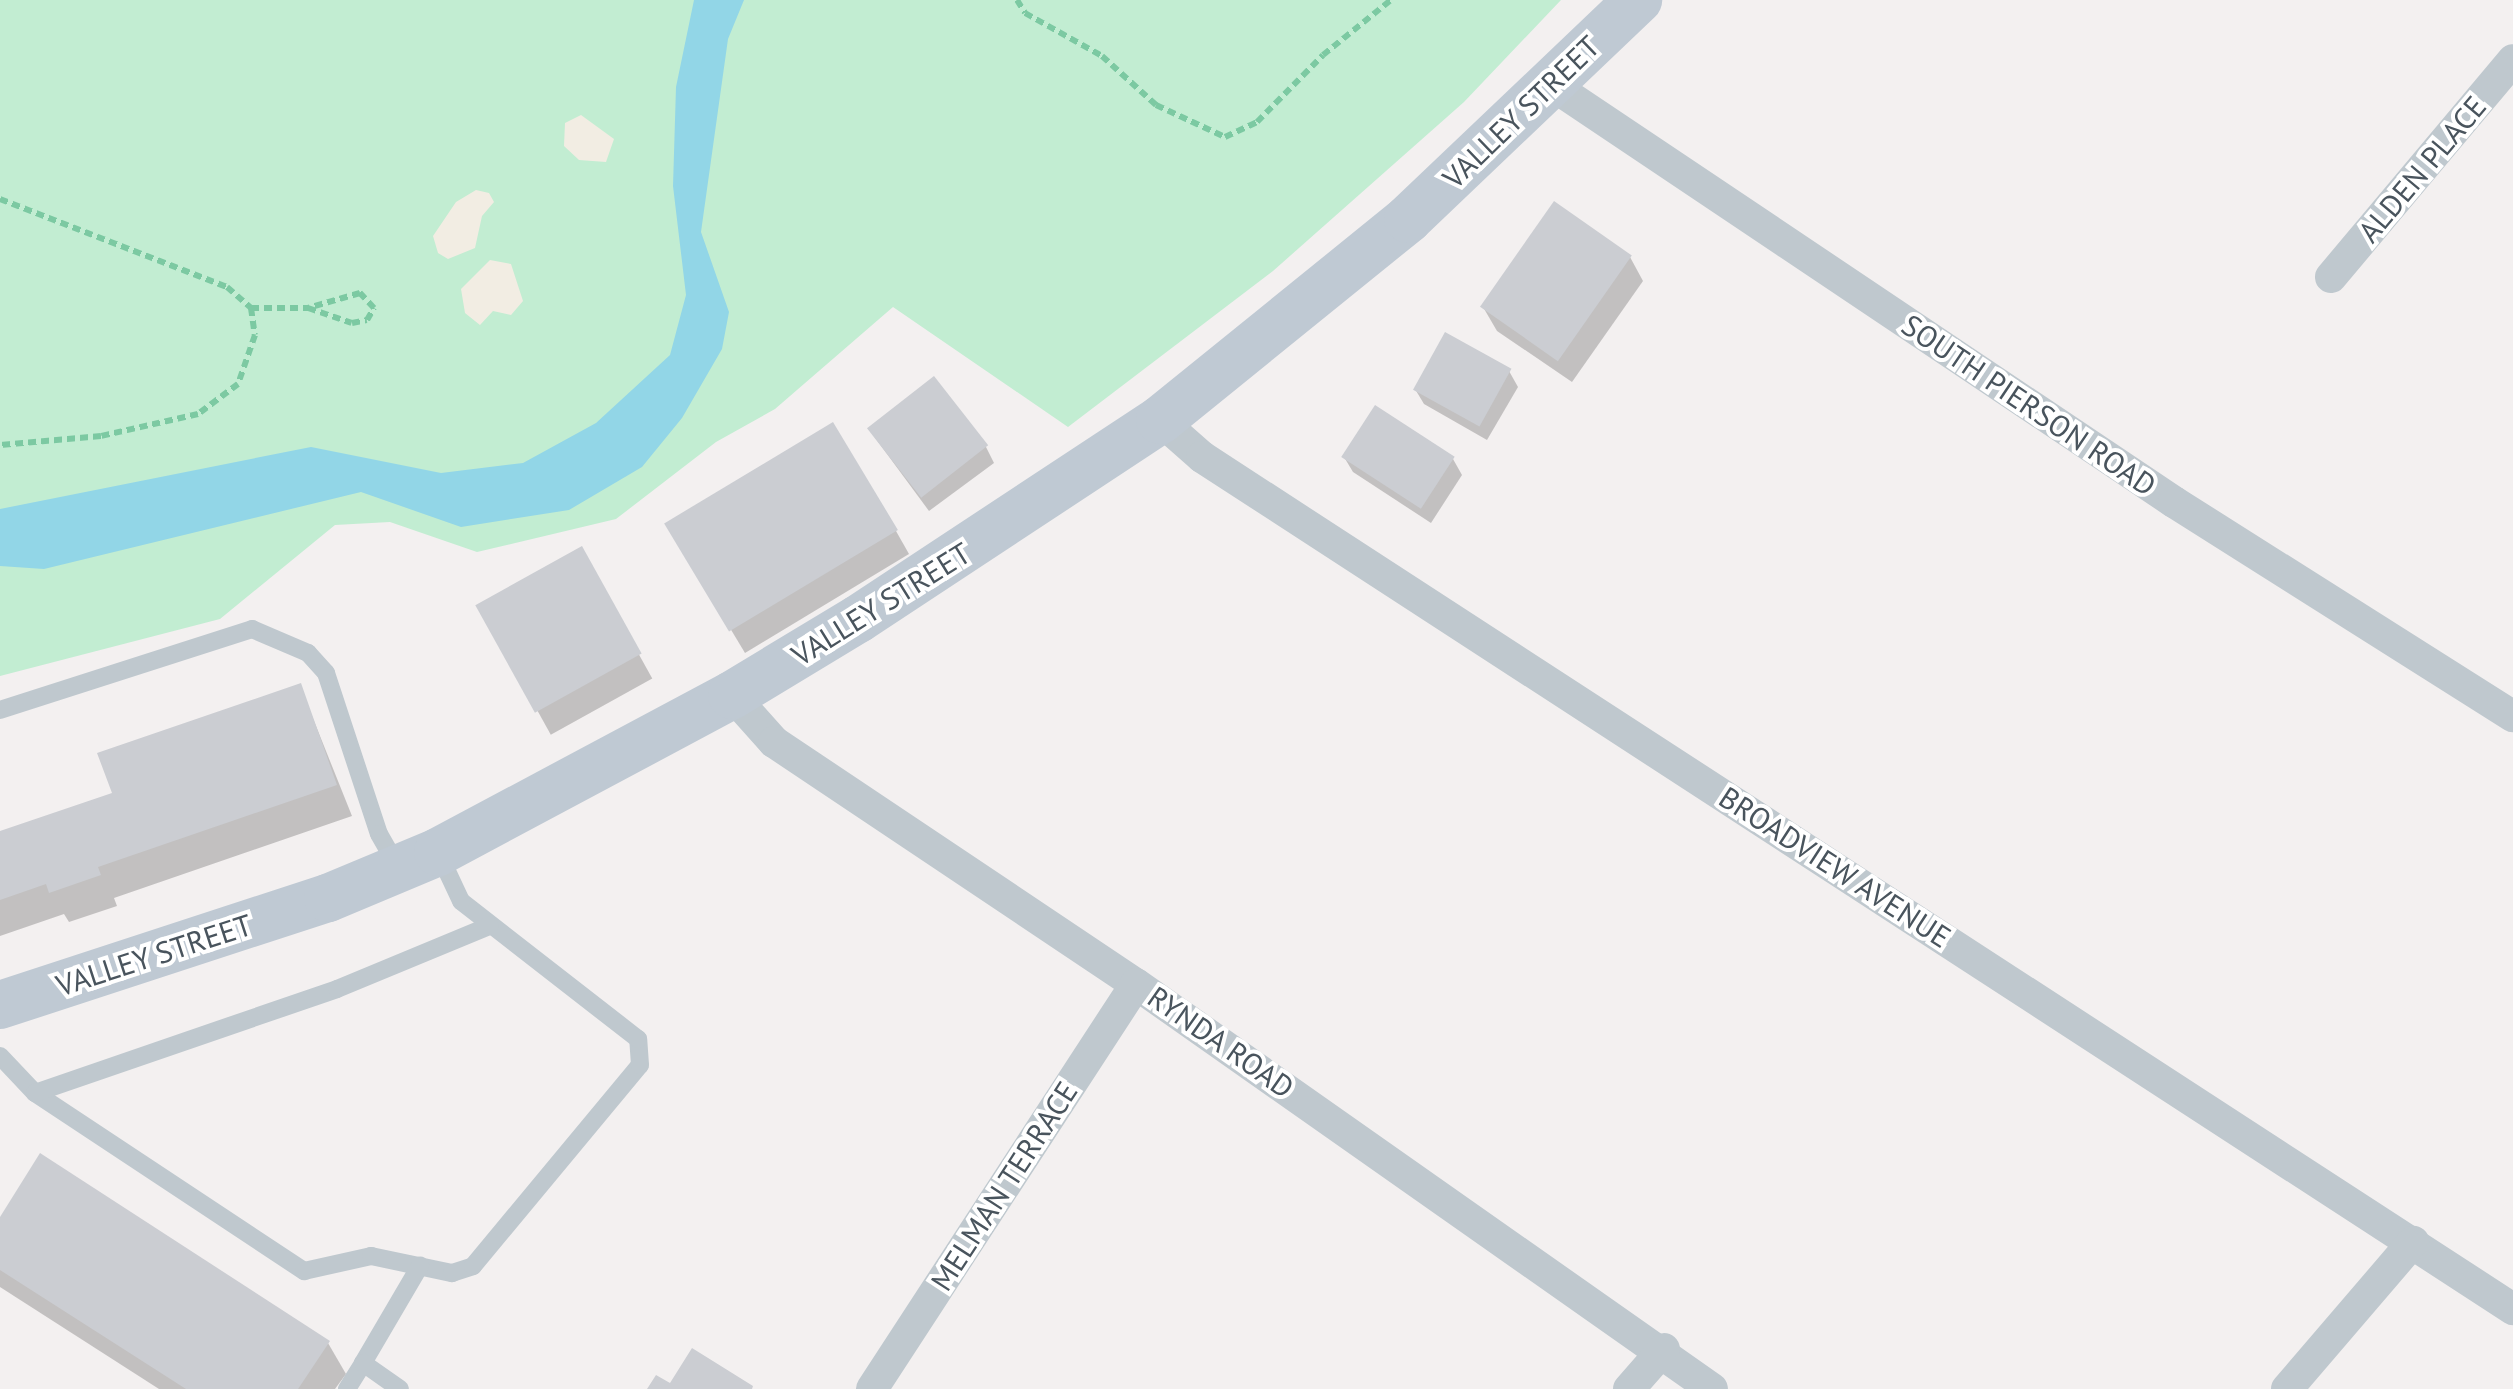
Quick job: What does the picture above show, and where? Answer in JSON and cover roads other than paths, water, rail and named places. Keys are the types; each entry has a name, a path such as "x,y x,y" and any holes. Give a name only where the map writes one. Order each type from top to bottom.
{"main road":[{"name":"VALLEY STREET","path":"0,1005 419,861 732,695 1020,519 1160,420 1408,219 1638,0"}],"street":[{"name":"ALDEN PLACE","path":"2331,277 2513,60"},
{"name":"SOUTH PIERSON ROAD","path":"1552,85 2174,502 2513,716"},
{"name":"BROADVIEW AVENUE","path":"1160,420 1202,457 2513,1310"},
{"name":"RYNDA ROAD","path":"732,695 774,742 1136,984 1664,1349 1712,1389"},
{"name":"MELMAN TERRACE","path":"872,1389 1136,984"},
{"path":"2288,1389 2413,1242"},
{"path":"1629,1389 1664,1349"}],"lane":[{"path":"0,710 252,629 308,652 326,674 380,834 419,861 490,926 638,1038 640,1065 473,1266 452,1273 371,1256 304,1271 35,1094 0,1056"},
{"path":"35,1094 336,989 490,926"},
{"path":"347,1389 420,1266"},
{"path":"364,1363 400,1389"}],"water":[{"path":"694,0 744,0 728,39 701,232 729,312 722,349 682,418 642,467 569,510 461,527 361,492 44,569 0,566 0,509 311,447 441,473 523,463 596,423 670,355 686,295 673,186 676,87"}]}
